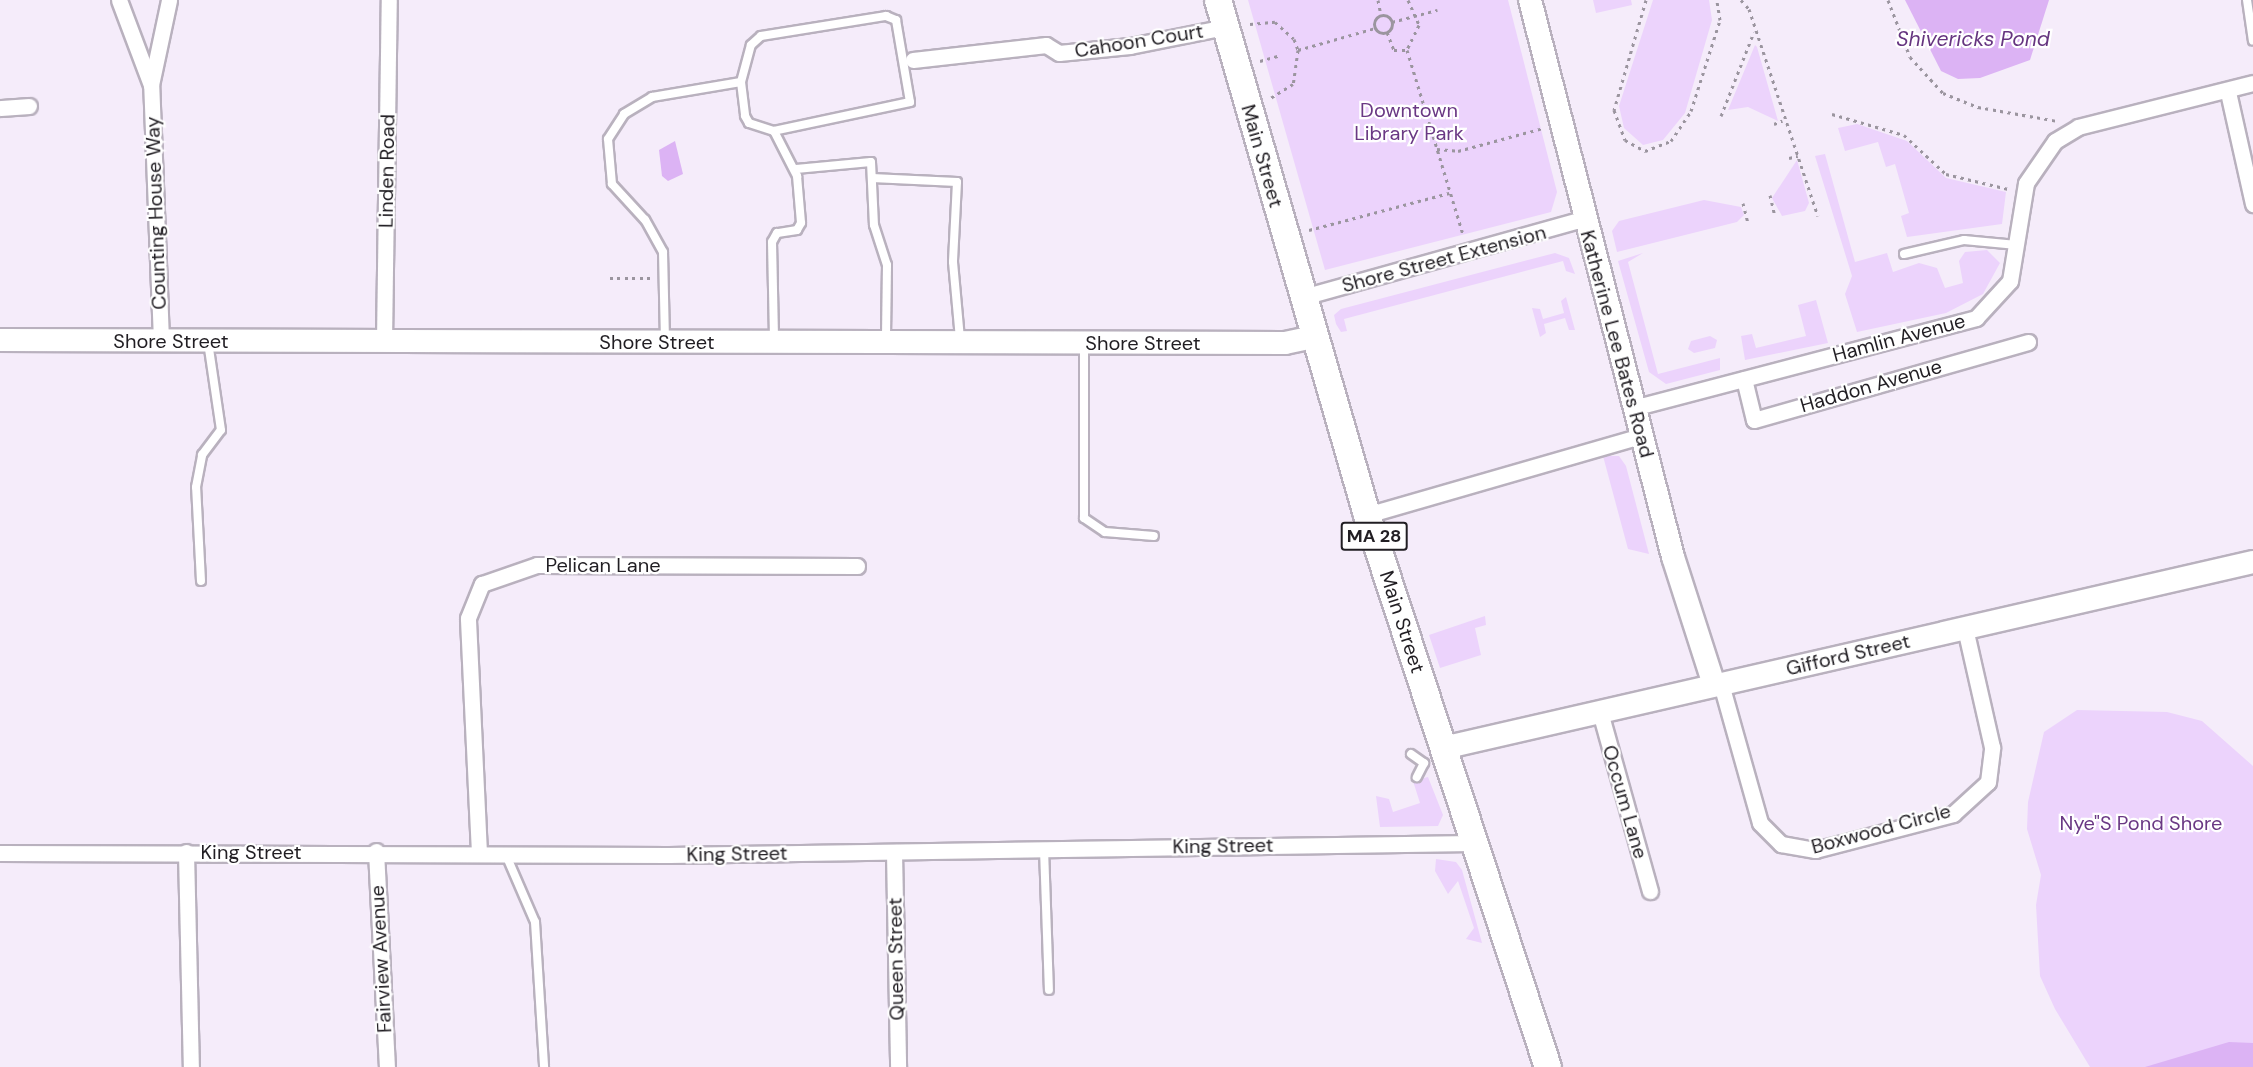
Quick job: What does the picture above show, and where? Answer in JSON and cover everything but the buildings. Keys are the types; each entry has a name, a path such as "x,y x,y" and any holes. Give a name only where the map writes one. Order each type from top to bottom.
{"main road":[{"name":"Main Street","path":"1218,0 1313,337 1367,515 1433,755 1473,843 1548,1067"},
{"name":"Katherine Lee Bates Road","path":"1530,0 1633,408 1718,685"},
{"name":"Shore Street","path":"0,340 1285,343 1313,337"},
{"name":"Gifford Street","path":"1433,755 1600,712 2253,562"}],"street":[{"name":"Counting House Way","path":"119,0 151,86"},
{"name":"Counting House Way","path":"161,340 151,86 169,0"},
{"name":"Linden Road","path":"384,341 388,0"},
{"name":"Cahoon Court","path":"913,60 1046,45 1059,53 1130,46 1225,27"},
{"name":"Hamlin Avenue","path":"1633,408 1976,318 2001,296 2019,245 2026,183 2043,152 2061,136 2228,92 2253,83"},
{"path":"2228,92 2253,204"},
{"path":"0,108 29,106"},
{"name":"Shore Street Extension","path":"1303,297 1468,253 1585,218"},
{"name":"Haddon Avenue","path":"1744,379 1754,420 2028,342"},
{"path":"1367,515 1641,436"},
{"name":"Pelican Lane","path":"479,853 468,618 482,584 537,565 857,566"},
{"name":"Boxwood Circle","path":"1718,685 1760,823 1780,844 1815,850 1953,814 1988,782 1992,747 1965,628"},
{"name":"Occum Lane","path":"1600,712 1650,891"},
{"name":"King Street","path":"0,853 894,852 1473,843"},
{"name":"Fairview Avenue","path":"376,851 387,1067"},
{"path":"186,852 190,1067"},
{"name":"Queen Street","path":"894,852 898,1067"}],"lane":[{"path":"2247,0 2253,41"},
{"path":"886,16 896,20 911,96 907,104 774,131 749,123 741,82 754,40 780,33 886,16"},
{"path":"665,342 665,278 656,236 612,184 606,156 611,131 624,114 652,97 741,82"},
{"path":"774,131 796,169 801,224 797,230 777,233 772,242 774,342"},
{"path":"796,169 866,159 872,178 874,225 887,265 886,342"},
{"path":"872,178 957,182 953,262 961,343"},
{"path":"1904,254 1964,240 2019,245"},
{"path":"201,581 196,487 201,455 221,430 208,341"},
{"path":"1084,343 1084,518 1105,532 1154,536"},
{"path":"1410,754 1433,755"},
{"path":"1417,777 1433,755"},
{"path":"1044,849 1048,990"},
{"path":"505,853 535,922 544,1067"}],"path":[{"path":"1375,28 1381,16 1378,0"},
{"path":"1407,50 1418,36 1418,16 1408,0"},
{"path":"1646,0 1614,110 1626,140 1645,151 1671,141 1691,111 1720,20 1717,0"},
{"path":"1741,0 1755,30 1782,121 1798,156 1818,216"},
{"path":"1888,0 1910,57 1942,93 1978,107 2059,122"},
{"path":"1381,16 1392,22 1437,10"},
{"path":"1250,24 1275,22 1298,50 1293,84 1271,98"},
{"path":"1392,22 1387,32 1394,50 1407,50"},
{"path":"1298,50 1375,28 1387,32"},
{"path":"1721,116 1755,30"},
{"path":"1407,50 1468,253"},
{"path":"1260,61 1281,55"},
{"path":"1832,114 1904,135 1946,174 2010,189"},
{"path":"1774,124 1782,121"},
{"path":"1437,149 1458,151 1561,123"},
{"path":"1789,158 1798,156"},
{"path":"1309,230 1450,193"},
{"path":"1770,195 1775,216"},
{"path":"1743,203 1748,223"},
{"path":"610,278 665,278"}],"green space":[{"name":"Downtown Library Park","path":"1248,0 1508,0 1557,192 1551,212 1325,270"},
{"path":"1593,0 1631,0 1632,5 1596,13"},
{"path":"1653,0 1709,0 1712,20 1685,113 1663,140 1643,145 1624,128 1619,106"},
{"path":"1755,45 1778,121 1748,107 1728,110"},
{"path":"1857,124 1907,141 1946,178 2006,192 2002,224 1907,237 1901,216 1909,213 1895,164 1886,167 1878,142 1845,151 1838,128"},
{"path":"1825,154 1855,262 1887,253 1893,272 1919,263 1937,268 1945,288 1963,283 1959,261 1965,252 1987,250 2000,263 1983,294 1946,313 1857,332 1845,294 1852,276 1815,156"},
{"path":"1797,160 1809,203 1805,211 1782,216 1772,198"},
{"path":"1704,200 1741,207 1744,215 1737,222 1617,252 1612,231 1619,221"},
{"path":"1555,253 1569,258 1575,274 1566,271 1563,261 1344,319 1347,331 1341,332 1336,324 1334,315 1341,309"},
{"path":"1643,253 1628,262 1658,374 1720,358 1720,370 1666,384 1649,372 1618,261"},
{"path":"1566,297 1575,330 1569,330 1565,318 1544,324 1546,333 1540,337 1532,308 1540,309 1543,319 1564,313 1561,301"},
{"path":"1816,300 1828,343 1745,360 1741,336 1752,334 1756,348 1806,336 1798,305"},
{"path":"1710,336 1717,340 1715,348 1694,353 1688,349 1691,341"},
{"path":"1603,456 1619,456 1626,466 1649,554 1628,549"},
{"path":"1485,616 1486,625 1475,628 1481,655 1440,668 1429,635"},
{"name":"Nye\"S Pond Shore","path":"2077,710 2167,712 2202,721 2253,766 2253,1067 2183,1056 2157,1067 2090,1067 2055,1009 2040,976 2036,905 2041,875 2027,829 2028,802 2044,732"},
{"path":"1428,777 1443,815 1438,826 1380,827 1376,796 1389,799 1393,812 1420,803 1413,781"},
{"path":"1436,859 1456,862 1462,870 1482,943 1466,939 1474,928 1458,881 1448,894 1435,871"}],"water":[{"name":"Shivericks Pond","path":"1905,0 2049,0 2030,60 1980,78 1958,79 1941,71"},
{"path":"675,141 683,174 668,181 662,176 659,150"},
{"path":"2229,1042 2253,1043 2253,1067 2145,1067"}]}
